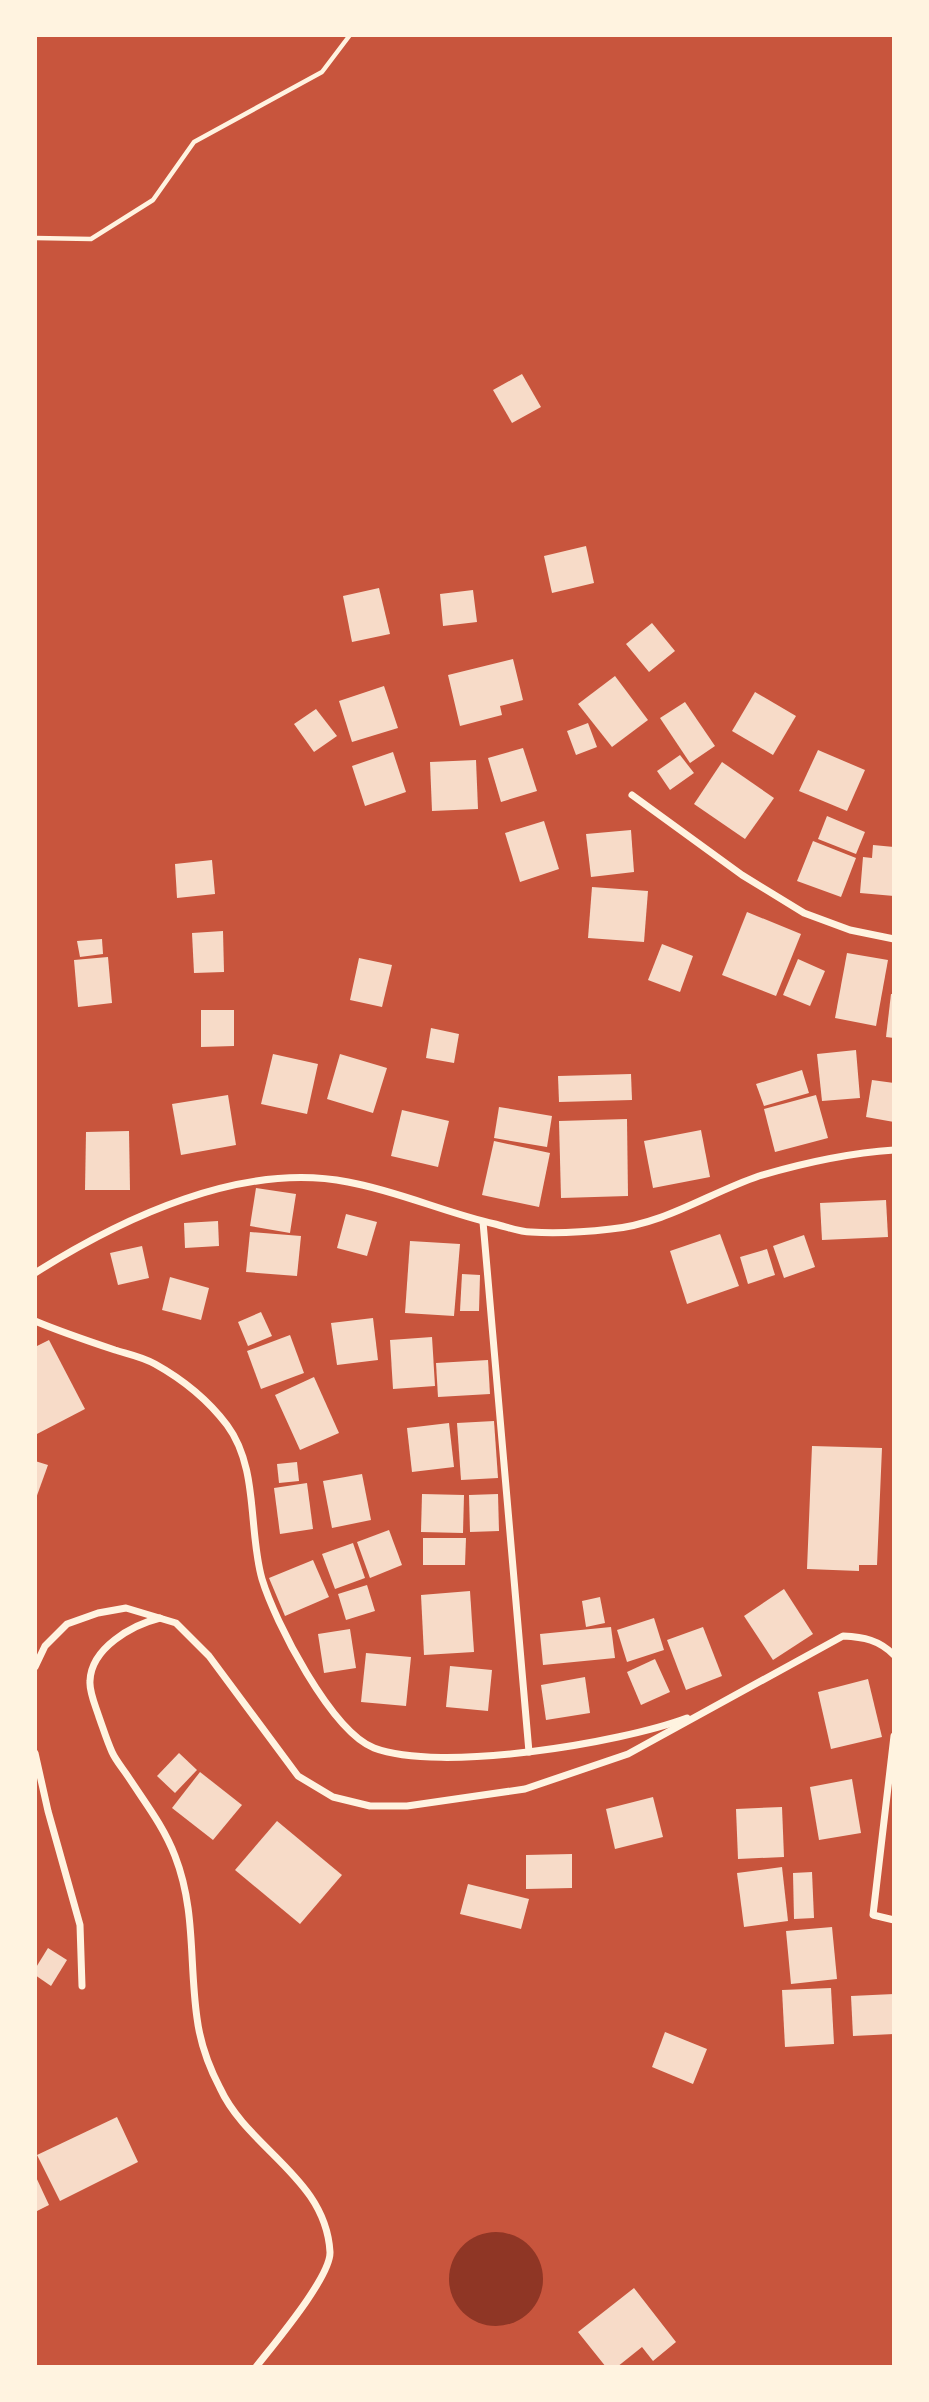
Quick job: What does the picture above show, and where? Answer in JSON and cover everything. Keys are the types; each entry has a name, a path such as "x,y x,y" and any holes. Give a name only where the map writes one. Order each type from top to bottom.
{"street":[{"path":"632,795 742,875 804,913 850,930 894,939"},
{"path":"35,1273 141,1217 210,1191 278,1177 347,1181 483,1222 530,1233 611,1229 650,1223 758,1177 854,1152 894,1150"},
{"path":"483,1222 529,1752"},
{"path":"35,1321 153,1362 184,1382 228,1427 241,1453 262,1579 278,1617 308,1675 351,1733 374,1748 443,1758 529,1752 616,1738 712,1709"},
{"path":"35,1667 45,1646 67,1624 126,1608 176,1623 209,1656 298,1776 333,1797 370,1807 407,1806 525,1788 628,1754 843,1636 866,1637 886,1647 894,1655"},
{"path":"161,1618 143,1622 99,1653 90,1681 95,1706 112,1753 166,1833 181,1872 192,1933 197,2018 206,2054 220,2091 243,2122 295,2176 318,2207 328,2234 330,2256 317,2285 256,2367"},
{"path":"894,1735 873,1915 894,1920"},
{"path":"35,1753 48,1811 80,1925 82,1986"}],"path":[{"path":"35,238 91,239 153,200 194,142 322,72 350,35"}],"shaded area":[{"path":"496,2232 514,2236 529,2246 539,2261 543,2279 539,2297 529,2312 514,2322 496,2326 478,2322 463,2312 453,2297 449,2279 453,2261 463,2246 478,2236"}],"building":[{"path":"522,374 541,407 512,423 493,390"},
{"path":"586,546 594,583 552,593 544,556"},
{"path":"379,588 390,634 352,642 343,596"},
{"path":"473,590 477,622 443,626 440,594"},
{"path":"652,623 675,651 649,672 626,644"},
{"path":"513,659 523,700 500,706 502,715 460,726 448,675"},
{"path":"615,676 648,720 612,747 578,704"},
{"path":"384,686 398,728 352,742 339,701"},
{"path":"755,692 796,716 773,755 732,731"},
{"path":"685,702 715,746 690,763 660,718"},
{"path":"316,709 337,736 314,752 294,724"},
{"path":"588,723 597,747 576,755 567,731"},
{"path":"523,748 537,791 501,802 488,758"},
{"path":"818,750 865,770 847,811 799,791"},
{"path":"393,752 406,792 365,806 352,766"},
{"path":"680,755 694,773 670,790 657,771"},
{"path":"476,760 478,809 432,811 430,762"},
{"path":"722,762 774,798 745,839 694,804"},
{"path":"827,816 865,832 856,854 818,839"},
{"path":"544,821 559,869 520,882 505,833"},
{"path":"631,830 634,872 591,877 586,834"},
{"path":"813,841 856,858 841,897 797,881"},
{"path":"873,845 894,847 894,896 860,893 863,857 872,858"},
{"path":"212,860 215,894 177,898 175,864"},
{"path":"592,887 648,891 644,942 588,938"},
{"path":"747,912 801,934 776,996 722,975"},
{"path":"223,931 224,972 194,973 192,933"},
{"path":"102,939 103,954 80,957 77,941"},
{"path":"662,944 693,956 680,992 648,980"},
{"path":"847,953 888,960 876,1026 835,1018"},
{"path":"108,957 112,1003 78,1007 74,960"},
{"path":"359,958 392,965 382,1007 350,1000"},
{"path":"798,959 825,971 810,1006 783,995"},
{"path":"891,994 894,994 894,1038 886,1037"},
{"path":"201,1010 234,1010 234,1046 201,1047"},
{"path":"431,1028 459,1034 454,1063 426,1058"},
{"path":"856,1050 860,1098 822,1101 817,1054"},
{"path":"273,1054 318,1064 307,1114 261,1104"},
{"path":"340,1054 387,1068 373,1113 327,1099"},
{"path":"802,1070 809,1093 764,1106 756,1084"},
{"path":"631,1074 632,1100 559,1102 558,1076"},
{"path":"872,1080 894,1083 894,1122 866,1117"},
{"path":"228,1095 236,1145 181,1155 172,1104"},
{"path":"816,1095 828,1138 775,1152 764,1109"},
{"path":"499,1107 552,1116 547,1147 494,1138"},
{"path":"402,1110 449,1121 438,1167 391,1156"},
{"path":"627,1119 628,1196 561,1198 559,1121"},
{"path":"701,1130 710,1177 653,1188 644,1141"},
{"path":"129,1131 130,1190 85,1190 86,1132"},
{"path":"494,1141 550,1153 539,1207 482,1195"},
{"path":"256,1188 296,1194 290,1233 250,1226"},
{"path":"886,1200 888,1237 822,1240 820,1203"},
{"path":"346,1214 377,1222 367,1256 337,1248"},
{"path":"218,1221 219,1246 185,1248 184,1223"},
{"path":"250,1232 301,1236 297,1276 246,1272"},
{"path":"720,1234 739,1286 687,1304 670,1251"},
{"path":"804,1235 815,1267 784,1278 773,1246"},
{"path":"410,1241 460,1244 454,1316 405,1313"},
{"path":"142,1246 149,1278 118,1285 110,1253"},
{"path":"767,1249 775,1275 748,1284 740,1257"},
{"path":"462,1274 480,1275 479,1311 460,1311"},
{"path":"170,1277 209,1288 201,1320 162,1310"},
{"path":"261,1312 272,1336 248,1346 238,1322"},
{"path":"373,1318 378,1360 337,1365 331,1323"},
{"path":"290,1335 304,1373 261,1389 247,1351"},
{"path":"432,1337 435,1386 393,1389 390,1340"},
{"path":"49,1340 85,1409 35,1435 35,1347"},
{"path":"488,1360 490,1394 438,1397 436,1363"},
{"path":"314,1377 339,1433 300,1450 275,1395"},
{"path":"494,1421 498,1478 461,1480 457,1423"},
{"path":"449,1423 454,1467 412,1472 407,1428"},
{"path":"812,1446 882,1448 877,1565 859,1565 859,1571 807,1569"},
{"path":"35,1461 48,1465 35,1501"},
{"path":"297,1462 299,1481 279,1483 277,1464"},
{"path":"362,1474 371,1520 332,1528 323,1481"},
{"path":"307,1483 313,1529 280,1534 274,1488"},
{"path":"422,1494 464,1495 463,1533 421,1532"},
{"path":"498,1494 499,1531 470,1532 469,1495"},
{"path":"389,1530 402,1565 370,1578 357,1542"},
{"path":"423,1538 466,1538 465,1565 423,1565"},
{"path":"353,1543 365,1578 335,1589 322,1554"},
{"path":"313,1560 329,1597 285,1616 269,1578"},
{"path":"367,1585 375,1611 346,1620 338,1594"},
{"path":"784,1589 813,1634 773,1660 744,1616"},
{"path":"470,1591 474,1652 424,1655 421,1595"},
{"path":"600,1597 605,1623 586,1627 582,1601"},
{"path":"654,1618 664,1650 627,1662 617,1630"},
{"path":"611,1627 615,1658 543,1665 540,1634"},
{"path":"703,1627 722,1676 686,1690 667,1640"},
{"path":"350,1629 356,1668 324,1673 318,1634"},
{"path":"366,1653 411,1657 406,1706 361,1702"},
{"path":"655,1659 670,1692 641,1705 627,1672"},
{"path":"450,1666 492,1670 488,1711 446,1707"},
{"path":"585,1677 590,1713 546,1720 541,1685"},
{"path":"868,1679 882,1737 831,1749 818,1692"},
{"path":"179,1753 197,1770 175,1793 157,1776"},
{"path":"200,1772 242,1805 213,1840 172,1808"},
{"path":"852,1779 861,1833 819,1840 810,1787"},
{"path":"653,1797 663,1837 615,1849 606,1809"},
{"path":"782,1807 784,1857 738,1859 736,1809"},
{"path":"277,1821 342,1875 300,1924 235,1870"},
{"path":"572,1854 572,1888 526,1889 526,1855"},
{"path":"782,1867 788,1921 744,1927 737,1873"},
{"path":"812,1872 814,1918 794,1919 793,1873"},
{"path":"468,1884 529,1899 521,1929 460,1914"},
{"path":"832,1927 837,1979 791,1984 786,1931"},
{"path":"48,1948 67,1960 51,1986 35,1975 35,1969"},
{"path":"831,1988 834,2044 785,2047 782,1990"},
{"path":"894,1994 894,2034 853,2036 851,1996"},
{"path":"665,2032 707,2049 693,2084 652,2067"},
{"path":"117,2117 138,2162 60,2201 37,2155"},
{"path":"35,2175 49,2205 35,2212"},
{"path":"634,2288 676,2342 653,2361 642,2347 617,2367 606,2367 578,2332"}]}
